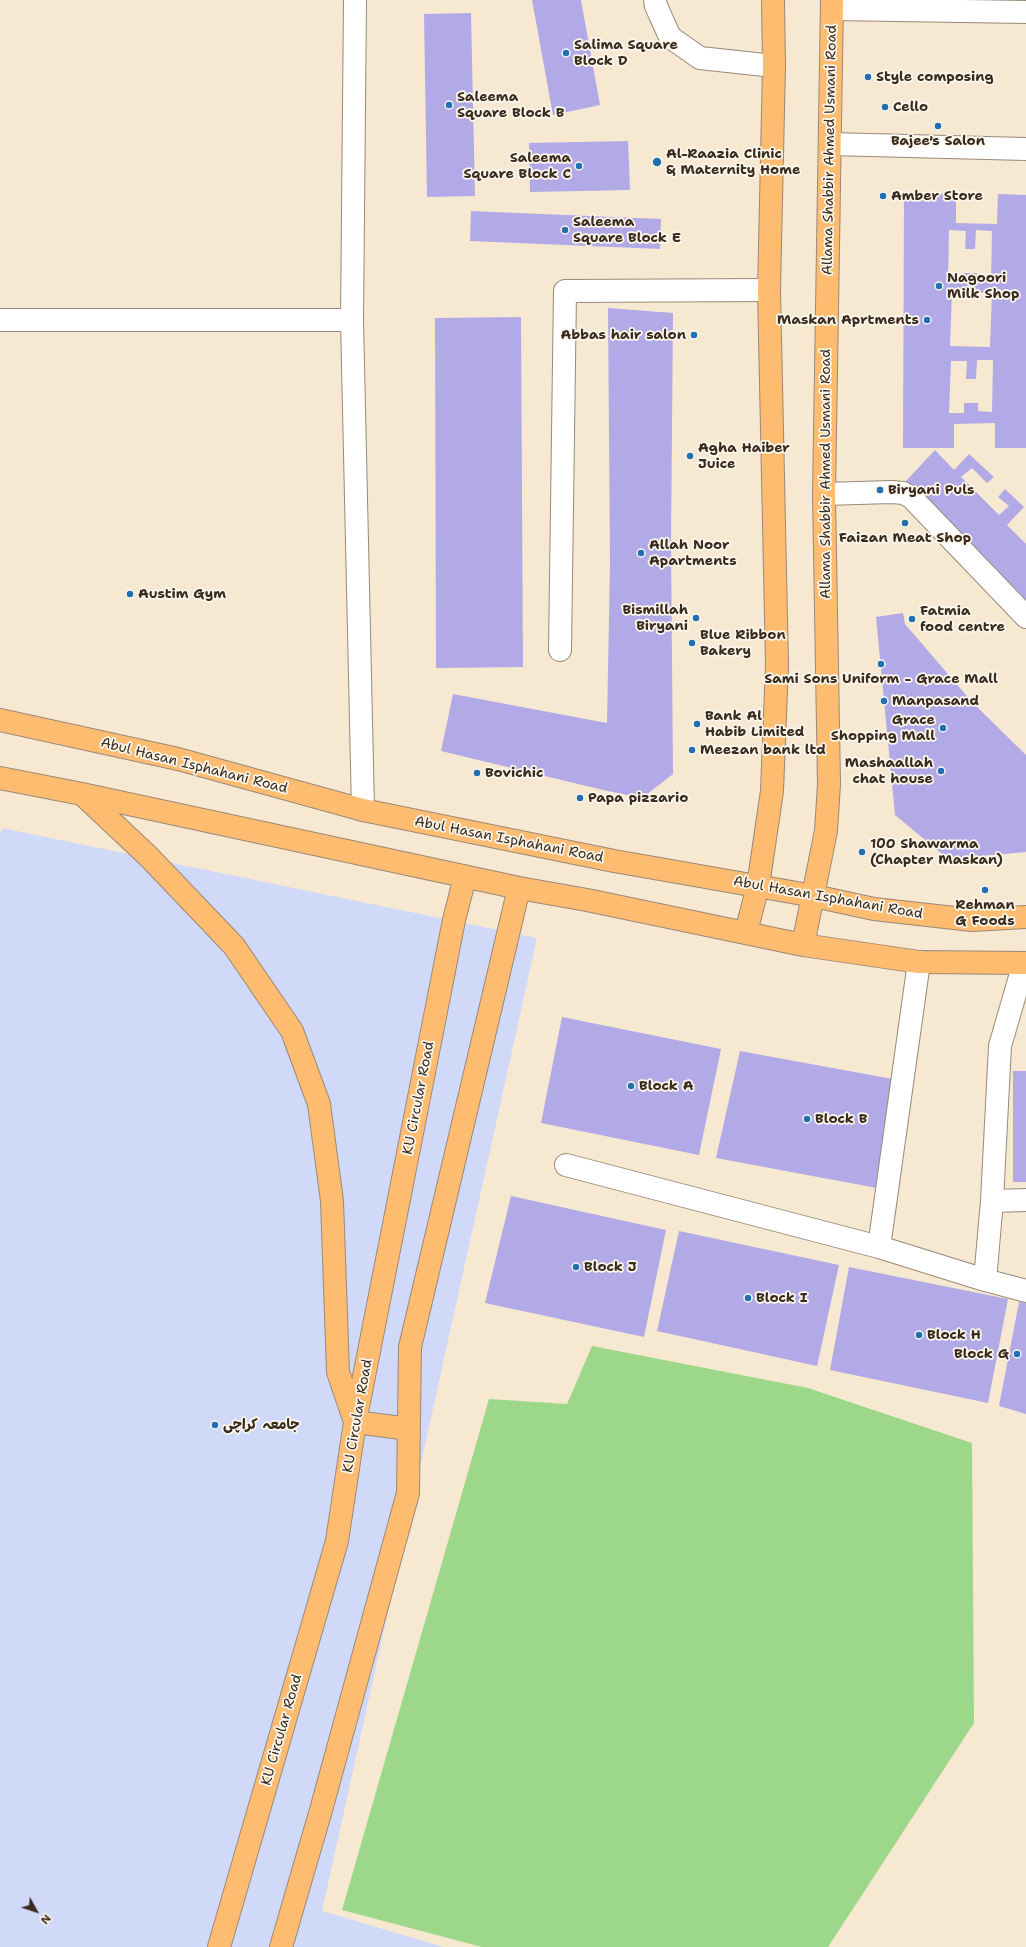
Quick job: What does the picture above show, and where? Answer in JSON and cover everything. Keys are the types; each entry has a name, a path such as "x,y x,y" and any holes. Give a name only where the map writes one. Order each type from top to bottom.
{"main road":[{"path":"746,932 758,886 772,791 776,665 769,290 774,66 773,0"},
{"name":"Allama Shabbir Ahmed Usmani Road","path":"803,945 826,831 829,784 824,494 832,4"},
{"name":"Abul Hasan Isphahani Road","path":"0,720 178,759 363,810 614,861 814,896 874,909 972,920 1026,918"},
{"path":"0,778 82,794 465,877 746,932 803,945 919,962 1025,963"},
{"path":"82,794 149,858 234,946 292,1031 319,1104 332,1201 338,1372 355,1422 409,1429"},
{"name":"KU Circular Road","path":"219,1947 337,1541 355,1422 454,920 465,877"},
{"path":"281,1947 321,1810 408,1493 410,1347 519,888"}],"street":[{"path":"355,0 352,320 363,810"},
{"path":"655,0 656,6 670,37 700,58 774,66"},
{"path":"832,4 1026,12"},
{"path":"830,144 1026,149"},
{"path":"560,650 565,291 769,290"},
{"path":"0,320 352,320"},
{"path":"824,494 903,493 911,498 1026,617"},
{"path":"879,1248 919,962"},
{"path":"985,1280 992,1201 1000,1046 1025,963"},
{"path":"566,1165 879,1248 1026,1291"},
{"path":"992,1201 1026,1200"}],"shaded area":[{"name":"جامعہ کراچی","path":"2,828 537,938 322,1911 444,1947 0,1947 0,834"}],"green space":[{"path":"592,1346 808,1388 972,1443 974,1723 828,1947 482,1947 342,1910 489,1399 567,1404"}],"building":[{"name":"Salima Square Block D","path":"532,0 581,0 600,105 553,115"},
{"name":"Saleema Square Block B","path":"471,13 475,196 427,197 424,14"},
{"name":"Saleema Square Block C","path":"628,141 630,190 530,192 529,143"},
{"name":"Maskan Aprtments","path":"956,193 956,223 997,224 998,194 1026,195 1026,448 995,448 995,423 954,424 954,448 903,448 904,195","holes":["949,230 966,231 965,249 975,249 976,230 992,231 991,281 977,281 977,273 963,273 963,283 948,283","952,292 992,293 990,347 950,346","977,360 993,360 992,412 978,411 978,403 964,403 964,413 949,413 951,361 967,361 966,379 976,379"]},
{"name":"Saleema Square Block E","path":"471,211 661,219 660,249 470,241"},
{"name":"Allah Noor Apartments","path":"608,308 673,313 671,543 673,774 642,798 441,751 453,694 607,723 610,564"},
{"path":"521,317 523,667 436,668 435,318"},
{"path":"935,450 954,470 969,454 994,477 987,483 972,468 961,477 999,515 1009,506 998,497 1005,489 1024,507 1007,525 1026,544 1026,609 905,482"},
{"name":"Grace Shopping Mall","path":"903,613 905,624 972,702 1026,755 1026,852 948,859 895,815 876,617"},
{"name":"Block A","path":"562,1017 721,1049 699,1155 541,1123"},
{"name":"Block B","path":"740,1051 898,1080 877,1188 716,1158"},
{"path":"1013,1071 1026,1071 1026,1182 1013,1182"},
{"name":"Block J","path":"511,1196 666,1230 644,1337 485,1303"},
{"name":"Block I","path":"679,1231 839,1265 817,1366 657,1331"},
{"name":"Block H","path":"849,1267 1008,1299 988,1403 830,1370"},
{"name":"Block G","path":"1019,1302 1026,1303 1026,1414 999,1406"}],"place":[{"name":"Salima Square Block D","path":"566,53"},
{"name":"Style composing","path":"868,77"},
{"name":"Saleema Square Block B","path":"449,105"},
{"name":"Cello","path":"885,107"},
{"name":"Bajee's Salon","path":"938,126"},
{"name":"Al-Raazia Clinic & Maternity Home","path":"657,162"},
{"name":"Saleema Square Block C","path":"579,166"},
{"name":"Amber Store","path":"883,196"},
{"name":"Saleema Square Block E","path":"565,230"},
{"name":"Nagoori Milk Shop","path":"939,286"},
{"name":"Maskan Aprtments","path":"927,320"},
{"name":"Abbas hair salon","path":"694,335"},
{"name":"Agha Haiber Juice","path":"690,456"},
{"name":"Biryani Puls","path":"880,490"},
{"name":"Faizan Meat Shop","path":"905,523"},
{"name":"Allah Noor Apartments","path":"641,553"},
{"name":"Austim Gym","path":"130,594"},
{"name":"Bismillah Biryani","path":"696,618"},
{"name":"Fatmia food centre","path":"912,619"},
{"name":"Blue Ribbon Bakery","path":"692,643"},
{"name":"Sami Sons Uniform - Grace Mall","path":"881,664"},
{"name":"Manpasand","path":"884,701"},
{"name":"Bank Al Habib Limited","path":"697,724"},
{"name":"Grace Shopping Mall","path":"943,728"},
{"name":"Meezan bank ltd","path":"692,750"},
{"name":"Mashaallah chat house","path":"941,771"},
{"name":"Bovichic","path":"477,773"},
{"name":"Papa pizzario","path":"580,798"},
{"name":"100 Shawarma (Chapter Maskan)","path":"862,852"},
{"name":"Rehman G Foods","path":"985,890"},
{"name":"Block A","path":"631,1086"},
{"name":"Block B","path":"807,1119"},
{"name":"Block J","path":"576,1267"},
{"name":"Block I","path":"748,1298"},
{"name":"Block H","path":"919,1335"},
{"name":"Block G","path":"1017,1354"},
{"name":"جامعہ کراچی","path":"215,1425"}]}
